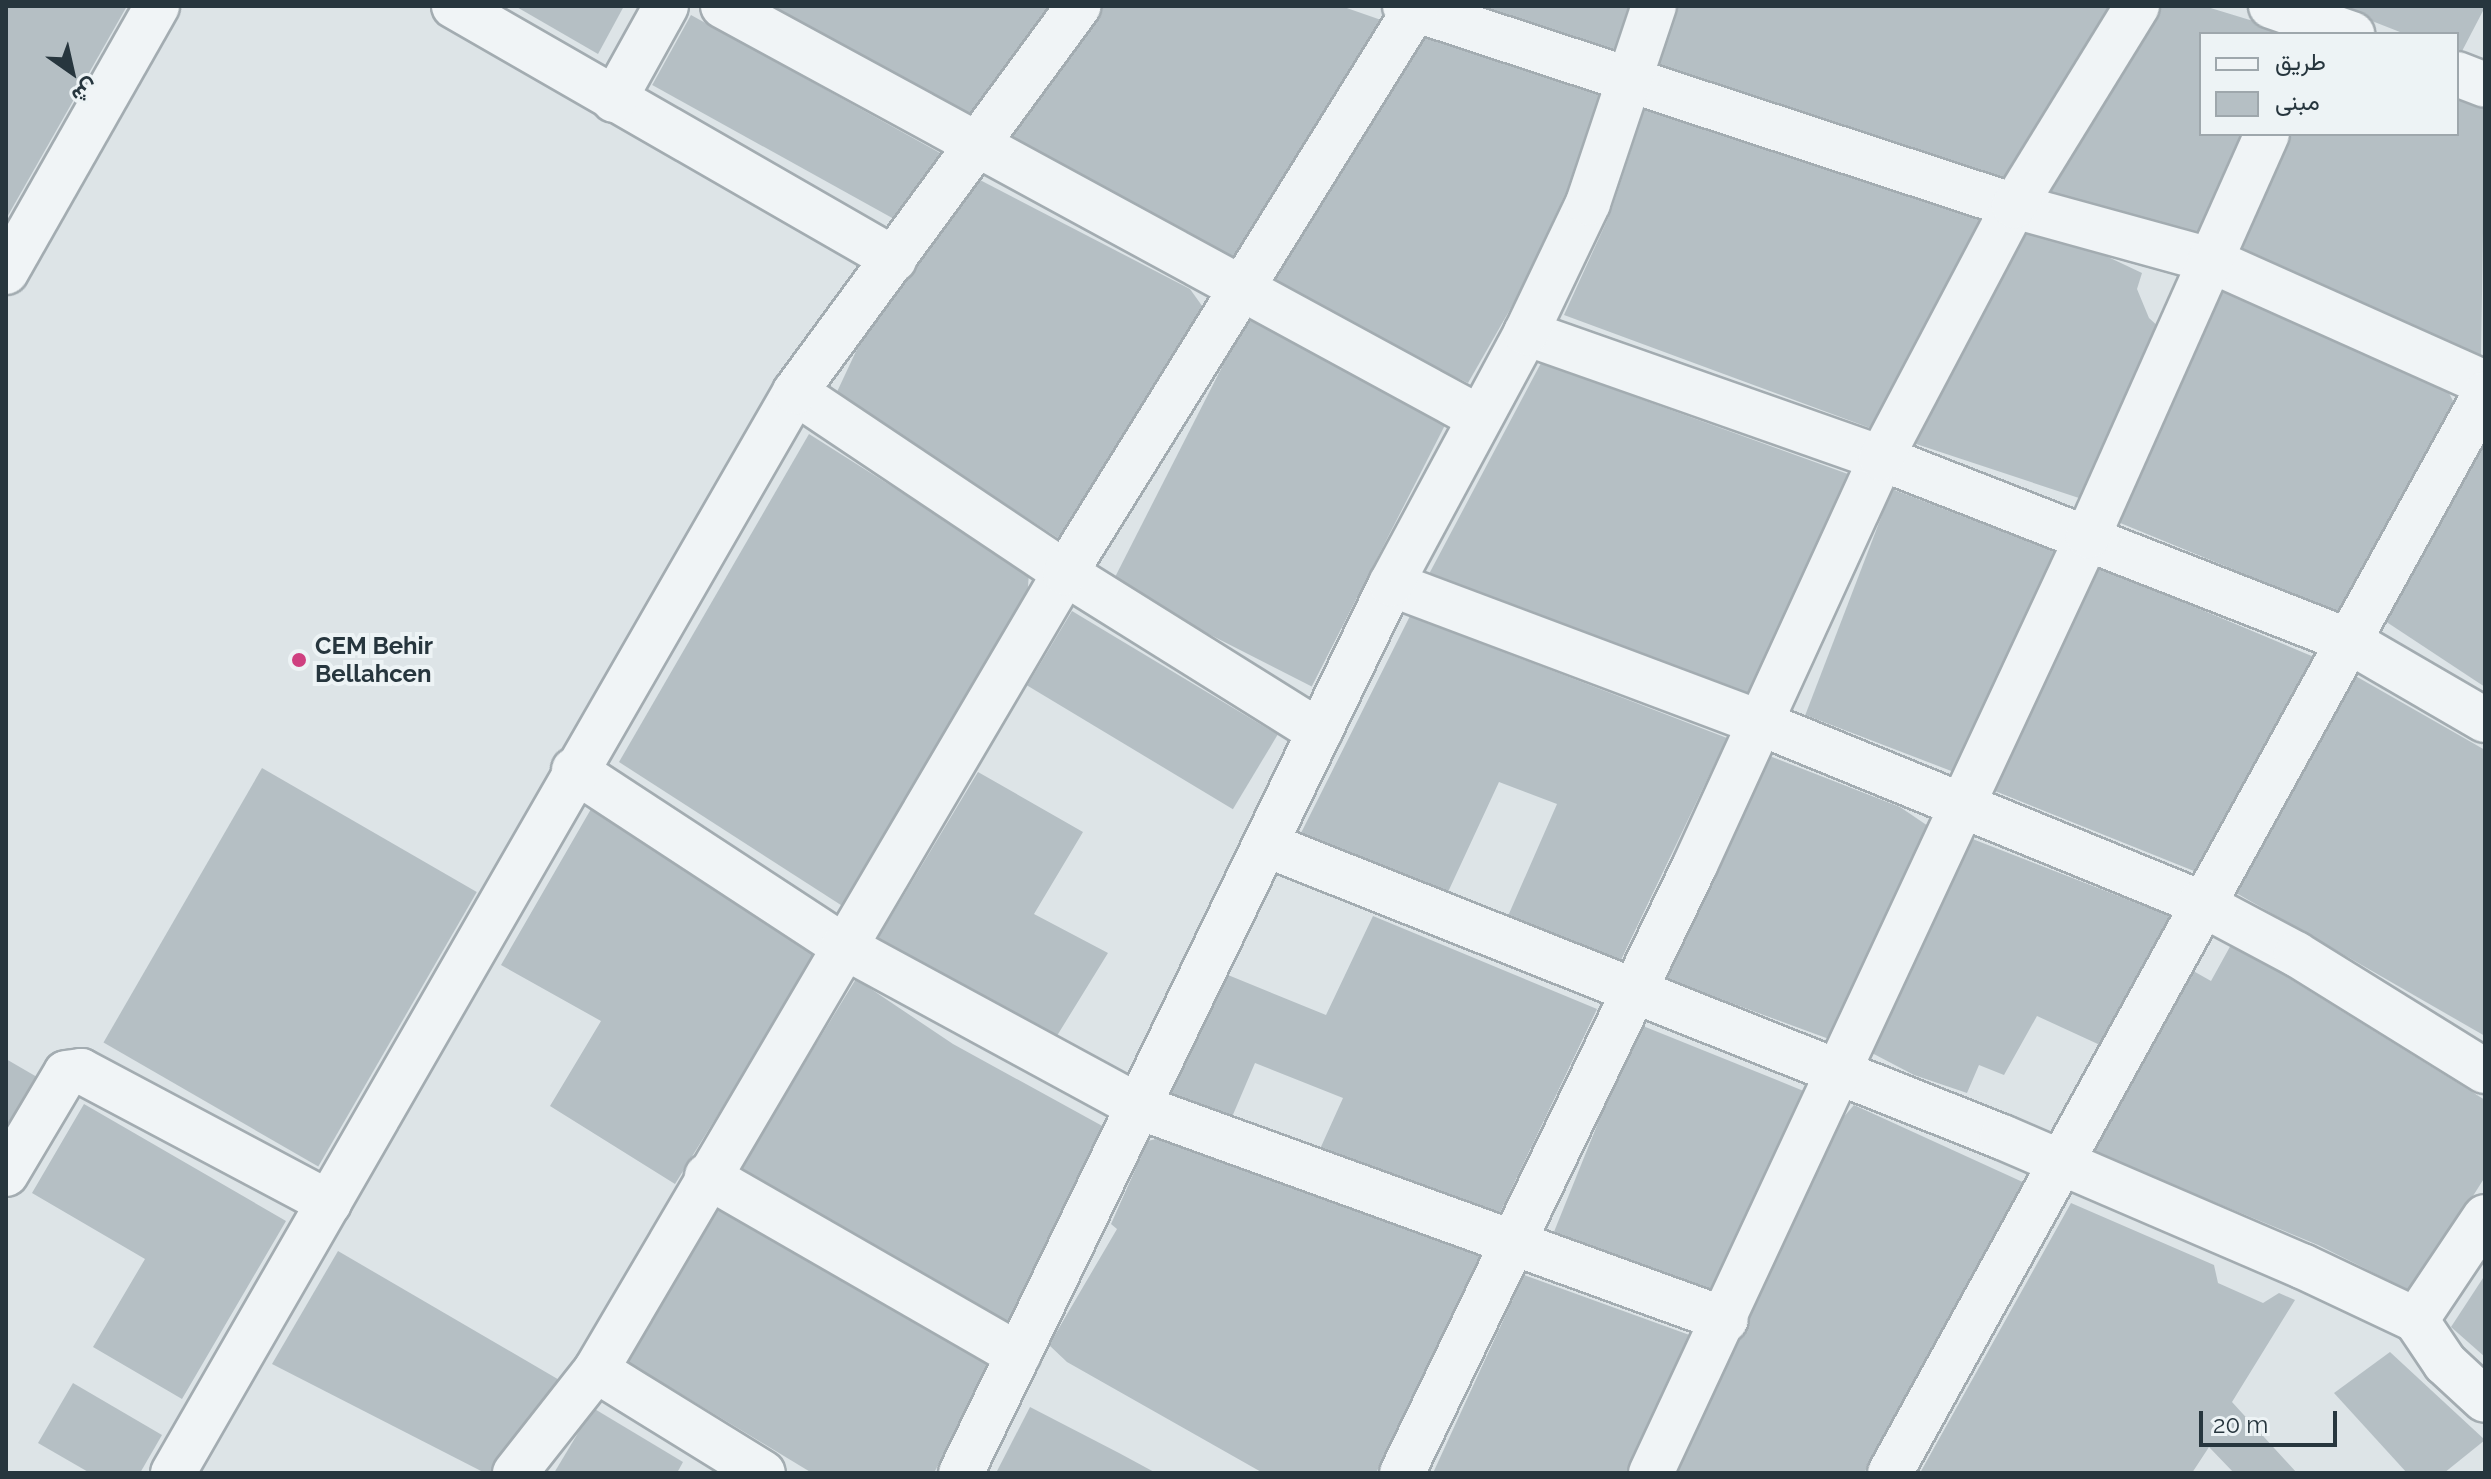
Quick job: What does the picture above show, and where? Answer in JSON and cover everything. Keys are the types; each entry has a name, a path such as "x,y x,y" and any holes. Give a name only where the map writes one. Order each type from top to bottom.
{"street":[{"path":"6,272 157,6"},
{"path":"454,6 894,259"},
{"path":"614,100 666,6"},
{"path":"723,6 977,149 1478,417"},
{"path":"173,1473 574,770 795,392 977,149 1079,6"},
{"path":"961,1473 1391,584 1478,417 1526,333 1588,203 1654,6"},
{"path":"1402,1473 1760,723 1881,458 2014,206 2137,6"},
{"path":"2271,6 2327,24"},
{"path":"515,1473 596,1370 707,1176 1065,573 1412,7 2014,206 2210,260 2485,383"},
{"path":"1651,1473 1726,1320 1837,1073 2088,536 2266,136"},
{"path":"1526,333 1881,458 2088,536 2349,641 2485,720"},
{"path":"795,392 1065,573 1319,732"},
{"path":"1890,1473 2063,1165 2200,903 2485,394"},
{"path":"1391,584 1760,723 2200,903 2296,954 2485,1071"},
{"path":"574,770 843,946 1139,1107 1726,1320"},
{"path":"1267,845 2184,1213 2416,1320 2445,1363 2485,1400"},
{"path":"6,1174 66,1073 81,1071 329,1203"},
{"path":"707,1176 1018,1355"},
{"path":"2416,1320 2485,1217"},
{"path":"596,1370 763,1473"}],"building":[{"path":"6,6 127,6 6,219"},
{"path":"515,6 624,6 598,54"},
{"path":"771,6 1055,6 974,119"},
{"path":"1103,6 1341,6 1384,21 1234,261 1007,142"},
{"path":"1466,6 1630,6 1614,54"},
{"path":"1677,6 2118,6 2007,181 1654,73"},
{"path":"2154,6 2204,6 2263,24 2272,32 2199,32 2199,136 2242,136 2197,236 2040,190"},
{"path":"2346,6 2485,6 2460,55 2459,32 2400,32 2344,10"},
{"path":"691,15 948,158 909,228 652,85"},
{"path":"1425,24 1603,85 1567,190 1520,292 1468,383 1264,286"},
{"path":"2459,98 2485,108 2481,356 2234,247 2285,136 2459,136"},
{"path":"1646,105 1987,215 1870,428 1564,315 1610,214"},
{"path":"980,180 1190,289 1205,310 1061,540 836,394 858,347"},
{"path":"2025,233 2106,256 2142,273 2137,289 2149,318 2161,329 2082,499 1913,443"},
{"path":"2218,287 2443,381 2456,407 2344,615 2113,520"},
{"path":"1247,318 1447,420 1312,687 1111,584"},
{"path":"1541,363 1848,474 1748,694 1429,574"},
{"path":"809,434 1029,573 1026,613 844,907 619,762"},
{"path":"2485,437 2485,687 2382,619"},
{"path":"1892,489 2062,554 1975,780 1805,715"},
{"path":"2097,566 2314,657 2194,871 1990,789"},
{"path":"1072,611 1278,735 1233,809 1027,686"},
{"path":"1410,616 1727,738 1620,962 1508,916 1557,804 1499,782 1448,892 1301,833"},
{"path":"2352,674 2485,750 2485,1036 2231,890"},
{"path":"1767,755 1900,807 1931,828 1829,1039 1663,978"},
{"path":"262,768 477,892 318,1167 104,1043"},
{"path":"978,772 1083,832 1034,914 1108,953 1055,1039 877,940"},
{"path":"591,809 803,942 816,956 675,1184 550,1106 601,1021 501,965"},
{"path":"1970,838 2170,916 2100,1045 2037,1016 2004,1075 1979,1065 1967,1093 1914,1075 1870,1052"},
{"path":"1373,916 1597,1009 1499,1215 1320,1149 1343,1098 1255,1063 1232,1117 1169,1093 1228,975 1326,1015"},
{"path":"2232,943 2485,1100 2485,1177 2412,1292 2318,1245 2091,1151 2188,968 2211,981"},
{"path":"856,979 953,1044 1106,1128 1009,1324 739,1170"},
{"path":"1638,1024 1805,1091 1719,1304 1552,1236"},
{"path":"6,1059 37,1077 6,1129"},
{"path":"84,1104 286,1221 182,1399 93,1347 145,1259 32,1193"},
{"path":"1854,1105 2027,1184 1864,1473 1675,1473 1841,1120"},
{"path":"1167,1136 1480,1256 1376,1473 1263,1473 1067,1362 1049,1345 1117,1229 1111,1224 1148,1141"},
{"path":"719,1202 992,1360 934,1473 812,1473 623,1359"},
{"path":"2071,1203 2214,1265 2218,1283 2263,1303 2279,1293 2295,1300 2232,1402 2297,1473 2234,1473 2209,1447 2192,1473 1920,1473"},
{"path":"338,1251 561,1381 506,1473 485,1473 272,1364"},
{"path":"1524,1275 1695,1337 1628,1473 1433,1473"},
{"path":"2485,1275 2485,1357 2451,1327"},
{"path":"2390,1352 2485,1440 2444,1473 2407,1473 2334,1393"},
{"path":"73,1383 162,1435 140,1473 90,1473 38,1443"},
{"path":"1030,1407 1119,1453 1156,1473 996,1473"},
{"path":"593,1408 683,1462 677,1473 554,1473"}],"place":[{"name":"CEM Behir Bellahcen","path":"299,660"}]}
